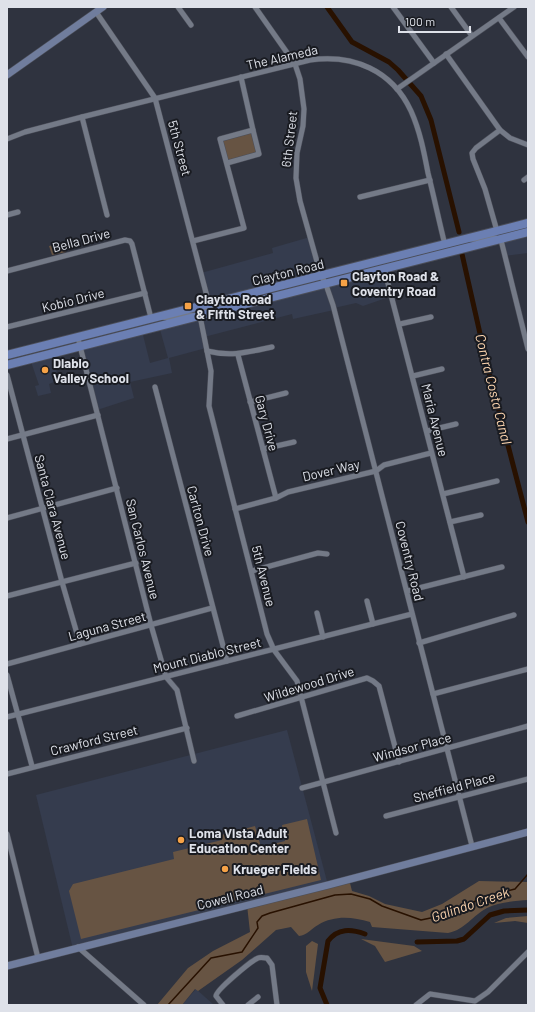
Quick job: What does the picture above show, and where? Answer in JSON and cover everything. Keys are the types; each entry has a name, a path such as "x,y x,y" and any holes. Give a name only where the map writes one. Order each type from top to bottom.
{"main road":[{"name":"Clayton Road","path":"7,365 200,316 323,279 497,230 528,224"},
{"name":"Clayton Road","path":"7,356 237,297 384,268 501,240 528,232"}],"street":[{"path":"7,75 103,7"},
{"path":"178,7 191,26"},
{"name":"6th Street","path":"256,7 295,64 304,95 303,126 297,154 296,178 300,201 323,279"},
{"path":"393,7 434,63"},
{"path":"451,7 472,36"},
{"path":"397,89 514,7"},
{"name":"5th Street","path":"96,12 155,98 209,304"},
{"path":"499,18 528,57"},
{"path":"446,54 500,130 510,138 528,145"},
{"name":"The Alameda","path":"7,139 25,132 82,117 295,64 324,58 347,60 372,70 397,89 405,100 415,121 445,245"},
{"path":"227,163 259,154 241,78"},
{"path":"82,117 107,215"},
{"path":"193,241 244,228 220,138 253,130"},
{"path":"497,230 485,189 472,159 472,153 476,148 500,130"},
{"path":"360,197 430,180"},
{"path":"7,215 18,212"},
{"path":"528,224 523,230 503,235 501,240 528,349"},
{"path":"468,239 479,240 493,237 501,240"},
{"name":"Bella Drive","path":"7,271 125,240 130,241 151,318"},
{"name":"Maria Avenue","path":"384,268 400,324 431,453 464,577"},
{"name":"Coventry Road","path":"323,279 331,297 472,846"},
{"name":"Kobio Drive","path":"7,327 145,293"},
{"path":"161,316 170,319 192,314 200,316 205,310 228,304 237,297"},
{"name":"5th Avenue","path":"200,316 211,371 209,406 267,634 274,650 293,674 302,698 336,833"},
{"path":"400,324 431,317"},
{"name":"San Carlos Avenue","path":"78,338 151,625 166,677 177,690 194,761"},
{"path":"207,351 219,354 238,355 272,347"},
{"name":"Gary Drive","path":"238,355 276,498"},
{"path":"413,376 442,369"},
{"name":"Santa Clara Avenue","path":"7,375 80,644"},
{"name":"Carlton Drive","path":"155,386 227,661"},
{"path":"250,402 286,394"},
{"path":"7,439 98,415"},
{"path":"427,432 456,424"},
{"path":"263,449 294,442"},
{"name":"Dover Way","path":"235,509 276,498 288,492 376,471 384,465 431,453"},
{"path":"443,494 497,481"},
{"path":"7,518 117,488"},
{"path":"450,522 482,515"},
{"path":"252,571 318,553 327,554"},
{"path":"7,596 136,563"},
{"path":"407,591 502,567"},
{"path":"368,601 373,624"},
{"name":"Laguna Street","path":"7,664 212,608"},
{"path":"317,613 323,637"},
{"name":"Mount Diablo Street","path":"7,717 412,614"},
{"path":"419,643 514,615"},
{"path":"432,694 528,669"},
{"path":"7,675 32,766"},
{"name":"Wildewood Drive","path":"237,716 362,679 373,681 379,686 399,762"},
{"name":"Windsor Place","path":"302,788 528,726"},
{"name":"Crawford Street","path":"7,774 32,766 187,728"},
{"name":"Sheffield Place","path":"386,816 528,779"},
{"name":"Cowell Road","path":"7,966 328,885 528,832"},
{"path":"7,834 38,958"},
{"path":"78,947 144,1005"},
{"path":"416,1005 430,994 475,1001 488,992 528,952"},
{"path":"223,1005 216,996 220,990 253,961 263,957 267,958 272,965 277,1005"},
{"path":"248,1005 258,997"}],"shaded area":[{"path":"253,130 259,154 227,163 220,139"},
{"path":"528,232 528,253 505,256 501,240"},
{"path":"310,237 321,276 209,304 201,273 273,253 272,248"},
{"path":"63,243 66,252 52,255 49,246"},
{"path":"384,268 392,296 363,306 356,303 334,308 334,310 293,319 292,314 204,337 206,348 169,358 172,373 130,382 134,398 97,410 80,347 142,331 150,363 168,358 159,326"},
{"name":"Diablo Valley School","path":"52,354 59,380 49,384 51,393 38,396 35,386 39,385 30,359"},
{"name":"Loma Vista Adult Education Center","path":"287,730 328,885 73,949 36,795"},
{"name":"Krueger Fields","path":"307,819 321,880 81,939 69,891 73,884 174,859 173,852 222,840 221,835 255,826 261,847 285,841 282,825"},
{"path":"349,879 352,891 369,896 385,904 422,912 442,904 479,881 528,882 528,900 507,902 487,908 464,926 448,933 372,927 370,922 344,918 337,918 324,922 307,933 299,936 291,927 276,930 242,960 198,991 195,989 182,1005 157,1005 188,968 213,951 250,932 247,905"},
{"path":"528,916 528,923 515,921 494,923 506,918"},
{"path":"361,939 414,946 422,951 385,962 375,946"},
{"path":"312,941 318,944 312,991 306,972 306,946"},
{"path":"196,989 214,1005 182,1005"}],"waterway":[{"name":"Contra Costa Canal","path":"327,7 352,42 389,62 421,96 431,120 459,232"},
{"name":"Contra Costa Canal","path":"462,254 488,369 528,522"},
{"name":"Galindo Creek","path":"168,1005 211,958 242,952 258,928 257,922 262,916 270,913 335,895 351,894 370,899 382,906 421,920 445,915 459,910 483,897 515,889 528,874"},
{"name":"Contra Costa Canal","path":"417,942 457,941 464,939 490,915 504,911 528,910"},
{"name":"Contra Costa Canal","path":"327,1005 320,988 328,941 336,934 345,931 355,931 365,934"}],"place":[{"name":"Clayton Road & Coventry Road","path":"344,283"},
{"name":"Clayton Road & Fifth Street","path":"188,306"},
{"name":"Diablo Valley School","path":"45,370"},
{"name":"Loma Vista Adult Education Center","path":"181,840"},
{"name":"Krueger Fields","path":"225,869"}]}
